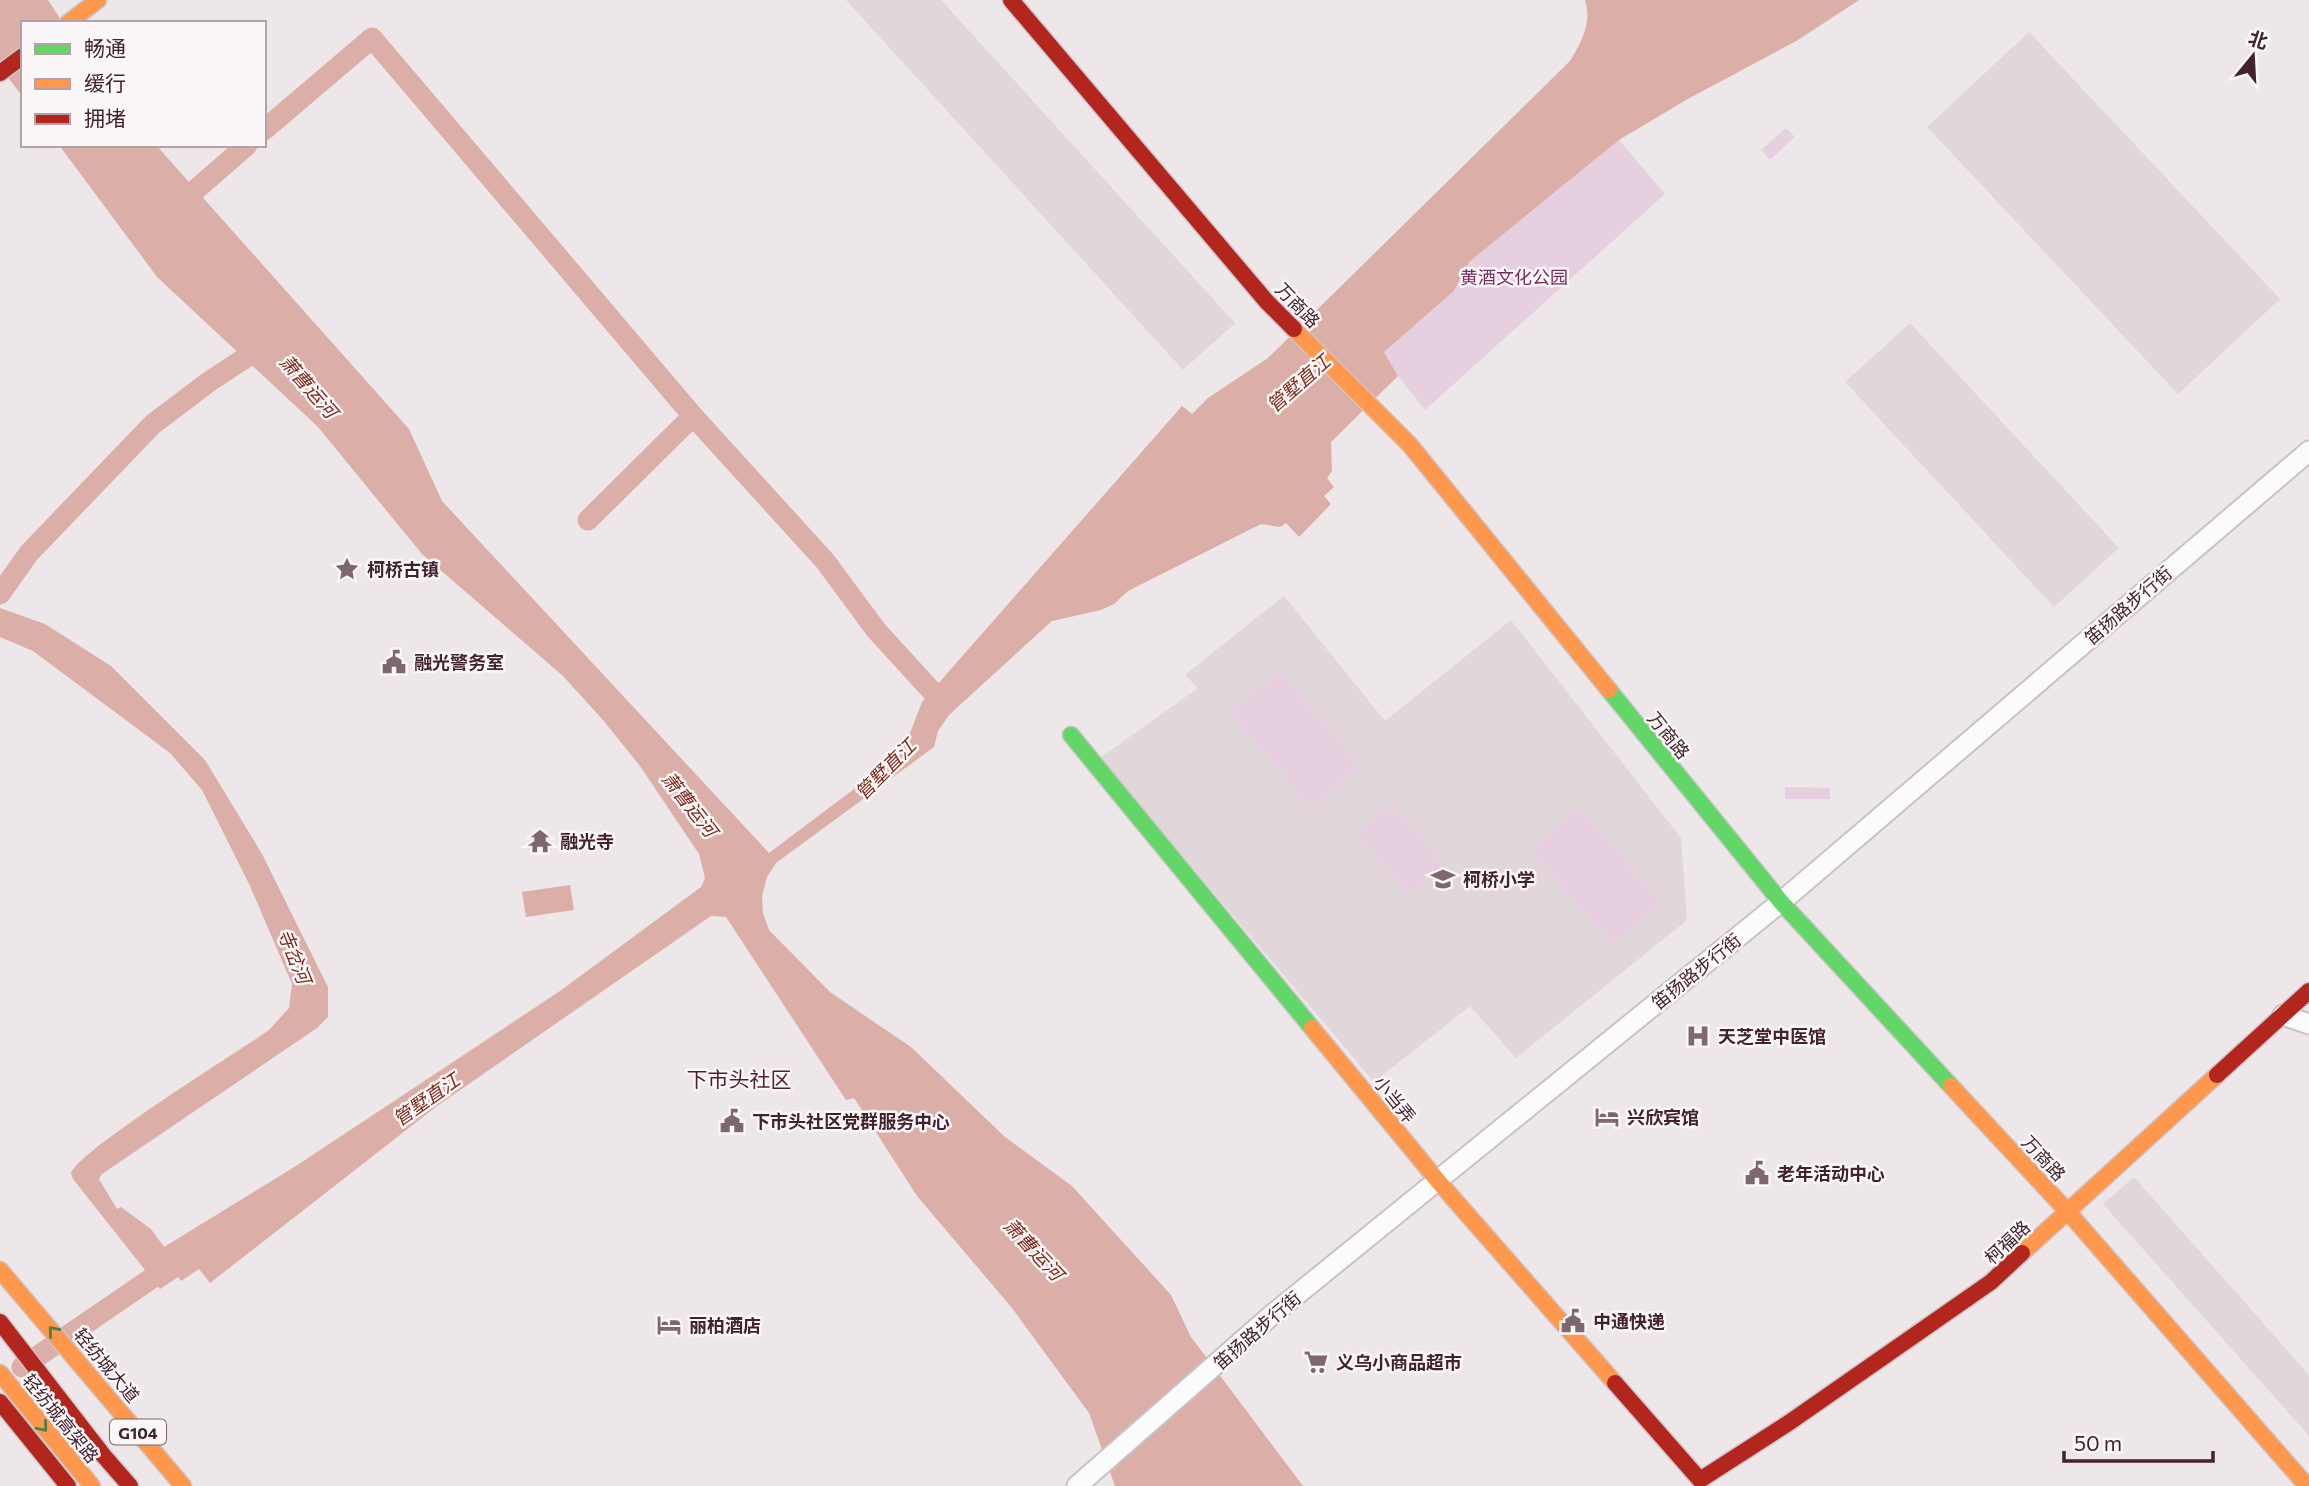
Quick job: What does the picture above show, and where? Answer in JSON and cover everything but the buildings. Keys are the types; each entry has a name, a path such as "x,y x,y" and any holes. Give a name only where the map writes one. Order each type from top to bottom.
{"main road":[{"path":"71,21 99,0"},
{"name":"万商路","path":"1011,0 1267,302 1410,445 1781,902 2068,1212 2307,1486"},
{"path":"0,73 21,57"},
{"name":"小当弄","path":"1071,735 1438,1181 1700,1480"},
{"name":"柯福路","path":"1700,1480 1790,1422 1991,1282 2309,991"},
{"name":"轻纺城大道","path":"0,1270 183,1486"},
{"name":"轻纺城高架路","path":"0,1322 130,1486"},
{"name":"轻纺城高架路","path":"0,1373 92,1486"},
{"path":"0,1402 68,1486"}],"street":[{"name":"笛扬路步行街","path":"1077,1486 1273,1314 1781,902 2309,450"},
{"path":"2283,1015 2309,1024"}],"shaded area":[{"path":"846,0 941,0 1235,323 1183,370"},
{"path":"2029,32 2280,299 2178,394 1927,127"},
{"path":"1910,323 2119,548 2054,607 1845,382"},
{"name":"柯桥小学","path":"1284,596 1385,721 1511,620 1681,838 1687,920 1516,1058 1470,1006 1374,1082 1100,758 1198,688 1185,675"},
{"path":"2134,1177 2309,1375 2309,1436 2103,1204"}],"green space":[{"path":"1786,128 1795,137 1770,160 1761,150"},
{"name":"黄酒文化公园","path":"1619,140 1665,194 1425,410 1398,376 1384,352 1454,291 1469,262"},
{"path":"1279,670 1361,766 1311,809 1229,712"},
{"path":"1785,787 1830,788 1830,799 1785,799"},
{"path":"1392,804 1445,865 1410,896 1357,834"},
{"path":"1580,807 1662,903 1612,946 1530,849"}],"water":[{"path":"0,0 48,0 62,21 21,21 21,94 0,67"},
{"path":"1585,0 1859,0 1798,40 1686,100 1619,140 1469,262 1454,291 1384,352 1398,376 1331,442 1332,471 1327,478 1334,487 1324,496 1331,504 1299,537 1286,523 1280,527 1261,524 1128,591 1114,604 1101,610 1052,621 949,715 938,731 934,747 776,863 767,877 762,896 763,913 769,930 830,992 911,1047 1005,1137 1072,1186 1171,1295 1191,1337 1303,1486 1115,1486 1089,1413 1012,1308 917,1196 854,1098 846,1100 726,917 711,916 437,1106 210,1283 199,1269 181,1281 178,1277 160,1289 71,1173 81,1161 130,1123 269,1030 289,1008 292,984 250,886 202,790 170,753 33,651 0,637 0,608 45,624 111,666 205,760 262,854 328,987 328,1017 317,1028 102,1174 99,1179 117,1209 121,1207 151,1229 164,1247 296,1166 560,991 701,887 705,878 699,854 640,766 603,720 563,676 422,554 318,427 157,277 60,147 158,147 409,429 442,501 769,853 874,774 910,733 922,702 1182,406 1192,414 1208,398 1268,358 1570,61 1582,39 1587,8"},
{"path":"570,885 574,910 526,917 522,892"}],"waterway":[{"path":"266,128 372,38 693,416 825,561 876,630 939,699"},
{"path":"176,207 245,147"},
{"path":"0,594 29,553 153,424 210,381 268,343"},
{"path":"588,520 693,416"},
{"name":"管墅直江","path":"22,1367 174,1263"}],"traffic: fast":[{"path":"1609,690 1781,902 1951,1086"},
{"path":"1071,735 1312,1028"}],"traffic: slow":[{"path":"71,21 98,0"},
{"path":"1294,329 1410,445 1609,690"},
{"path":"1312,1028 1438,1181 1615,1383"},
{"path":"2022,1253 2217,1075"},
{"path":"1951,1086 2068,1212 2307,1486"},
{"path":"0,1270 183,1486"},
{"path":"0,1373 92,1486"}],"traffic: jam":[{"path":"1011,0 1267,302 1294,329"},
{"path":"0,73 21,57"},
{"path":"2217,1075 2309,991"},
{"path":"1615,1383 1700,1480 1790,1422 1991,1282 2022,1253"},
{"path":"0,1322 130,1486"},
{"path":"0,1402 68,1486"}],"place":[{"name":"柯桥古镇","path":"347,569"},
{"name":"融光警务室","path":"394,662"},
{"name":"融光寺","path":"540,841"},
{"name":"柯桥小学","path":"1443,879"},
{"name":"天芝堂中医馆","path":"1698,1036"},
{"name":"兴欣宾馆","path":"1607,1117"},
{"name":"下市头社区党群服务中心","path":"732,1121"},
{"name":"老年活动中心","path":"1757,1173"},
{"name":"中通快递","path":"1573,1321"},
{"name":"丽柏酒店","path":"669,1325"},
{"name":"义乌小商品超市","path":"1316,1362"}],"district":[{"name":"下市头社区","path":"739,1078"}],"water label":[{"name":"萧曹运河","path":"309,386"},
{"name":"萧曹运河","path":"690,804"},
{"name":"寺岔河","path":"295,956"},
{"name":"萧曹运河","path":"1034,1249"}]}
